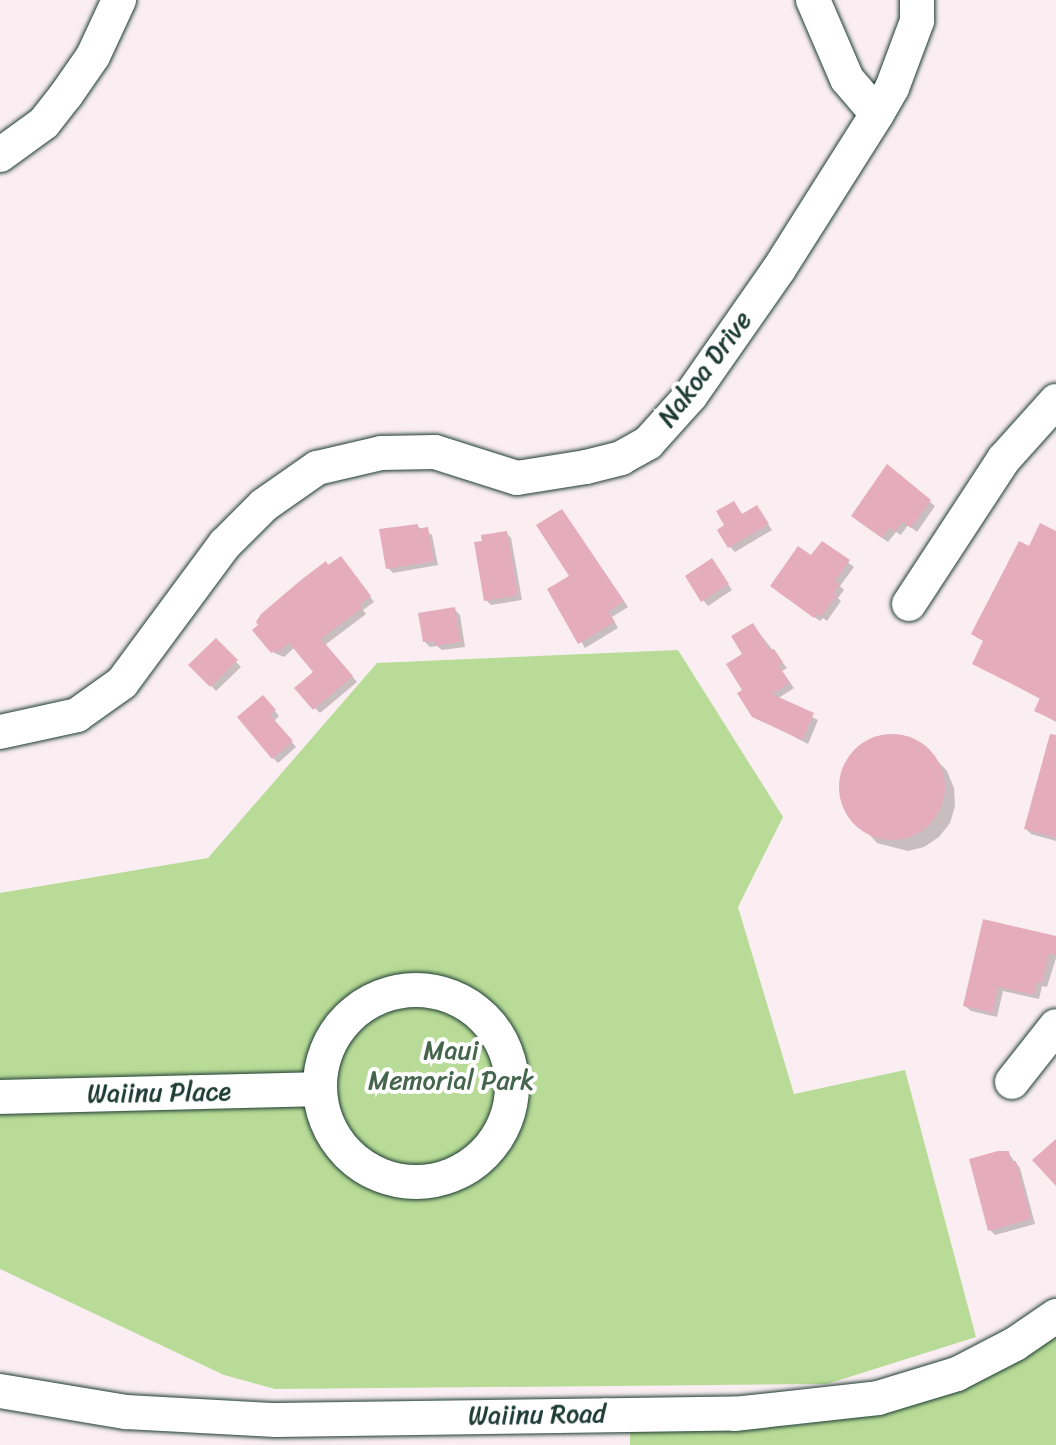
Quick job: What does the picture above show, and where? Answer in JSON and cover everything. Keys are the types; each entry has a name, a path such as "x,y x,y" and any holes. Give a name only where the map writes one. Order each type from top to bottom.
{"street":[{"path":"0,155 44,123 66,95 93,56 119,0"},
{"path":"813,0 847,79 877,114"},
{"name":"Nakoa Drive","path":"0,732 77,715 122,683 225,544 264,505 317,468 381,453 435,452 517,478 621,458 648,443 691,395 877,114 892,88 917,21 917,0"},
{"path":"909,604 1004,459 1056,401"},
{"path":"413,989 450,995 482,1015 504,1046 513,1083 507,1120 487,1152 456,1174 419,1183 381,1177 349,1157 327,1126 318,1089 325,1052 345,1020 376,998 413,989"},
{"path":"1012,1082 1056,1026"},
{"name":"Waiinu Place","path":"0,1097 318,1089"},
{"name":"Waiinu Road","path":"0,1391 126,1412 276,1420 734,1414 878,1398 957,1374 1015,1344 1056,1316"}],"green space":[{"name":"Maui Memorial Park","path":"678,650 783,817 738,907 794,1094 905,1070 976,1337 827,1384 275,1389 224,1375 0,1269 0,893 208,858 377,663"},
{"path":"1056,1333 1056,1445 630,1445 630,1427 799,1425 868,1414"}],"building":[{"path":"887,464 931,500 911,528 902,522 895,532 890,528 882,538 851,516"},
{"path":"734,501 742,514 757,505 769,524 728,548 717,530 724,525 716,511"},
{"path":"562,509 624,601 608,612 615,622 578,644 547,589 569,576 536,525"},
{"path":"1040,523 1056,531 1056,721 1034,711 1040,698 972,664 983,641 971,634 1019,541 1029,546"},
{"path":"418,524 418,529 428,527 434,561 386,569 379,529"},
{"path":"507,531 518,595 484,601 474,542 482,541 481,535"},
{"path":"822,541 850,560 835,581 840,584 834,593 837,595 821,617 817,614 814,618 770,586 798,546 811,555"},
{"path":"341,556 371,596 360,604 362,608 321,639 353,676 313,710 294,688 313,672 289,643 277,653 275,650 271,653 252,630 258,625 256,622 261,614 301,580 326,561 328,565"},
{"path":"712,558 729,584 701,602 685,576"},
{"path":"455,607 461,642 435,646 434,641 423,642 418,613"},
{"path":"753,623 770,650 774,649 783,662 779,666 790,683 772,694 814,713 802,740 752,717 737,693 742,690 726,664 742,654 731,636"},
{"path":"216,638 238,660 210,687 188,665"},
{"path":"263,695 276,710 270,715 293,741 272,759 237,717"},
{"path":"892,734 912,738 930,749 941,767 945,787 941,807 930,825 912,836 892,840 872,836 854,825 843,807 839,787 843,767 854,749 872,738"},
{"path":"1050,734 1056,735 1056,838 1024,829"},
{"path":"983,919 1056,936 1056,955 1049,954 1042,983 1037,982 1034,995 998,987 993,1013 963,1006"},
{"path":"1056,1139 1056,1186 1032,1160"},
{"path":"1009,1151 1011,1162 1016,1161 1031,1219 988,1231 969,1159"}]}
